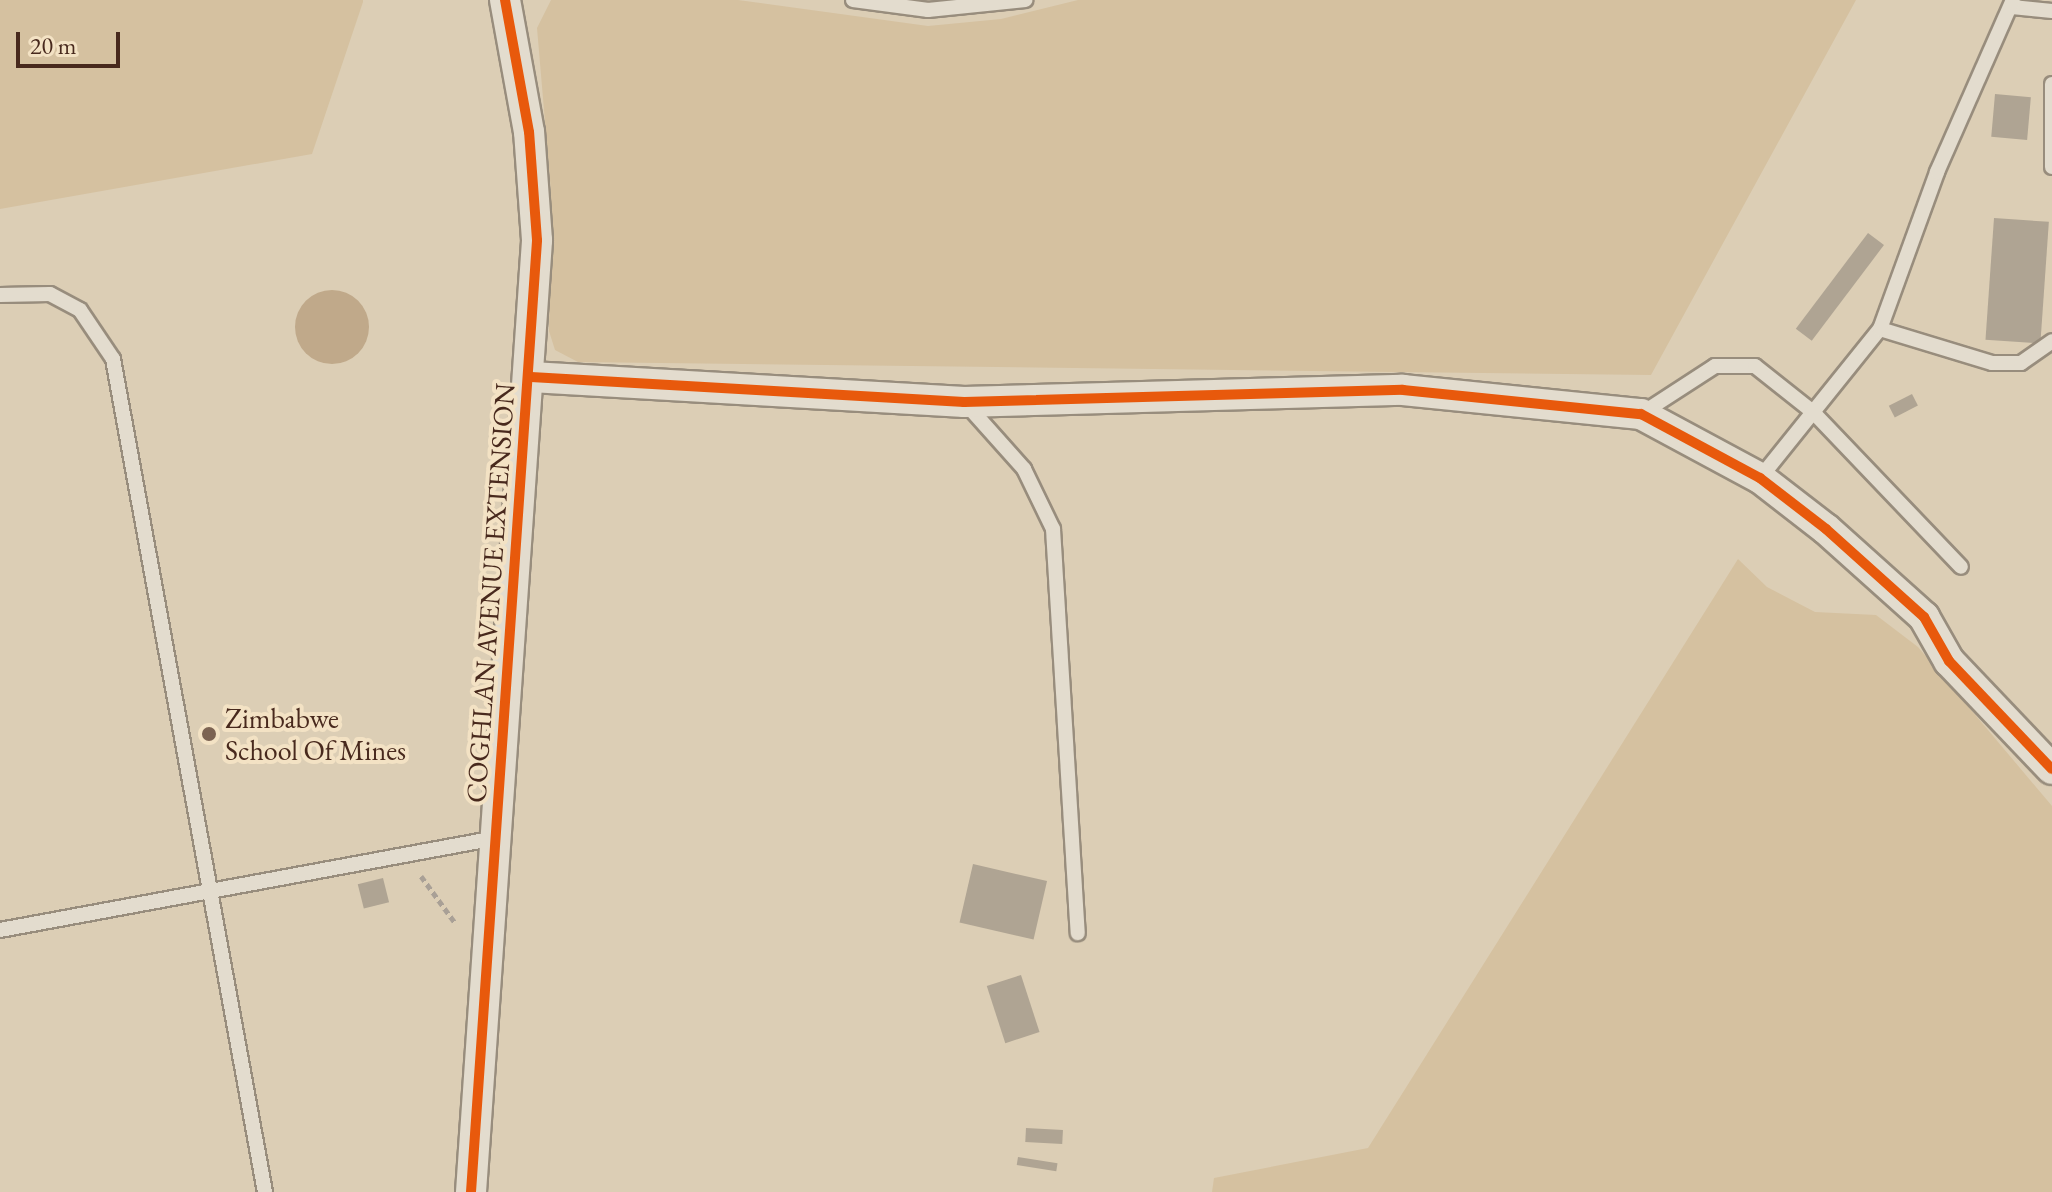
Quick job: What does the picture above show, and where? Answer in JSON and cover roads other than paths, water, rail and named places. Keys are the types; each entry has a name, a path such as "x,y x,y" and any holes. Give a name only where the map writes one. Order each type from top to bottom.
{"street":[{"name":"COGHLAN AVENUE EXTENSION","path":"471,1192 531,377 537,240 529,132 505,0"},
{"path":"531,377 964,402 1403,390 1641,414 1760,478 1924,617 1949,661 2052,769"}],"lane":[{"path":"853,0 928,10 1025,0"},
{"path":"1760,478 1880,329 1937,172 2012,3 2052,11"},
{"path":"2052,84 2052,167"},
{"path":"0,295 50,294 80,310 113,359 213,890 265,1192"},
{"path":"1880,329 1992,363 2021,363 2052,341"},
{"path":"1641,414 1715,366 1755,366 1813,412 1961,567"},
{"path":"964,402 1024,469 1053,529 1078,933"},
{"path":"0,930 496,838"}],"place":[{"name":"Zimbabwe School Of Mines","path":"209,734"}]}
